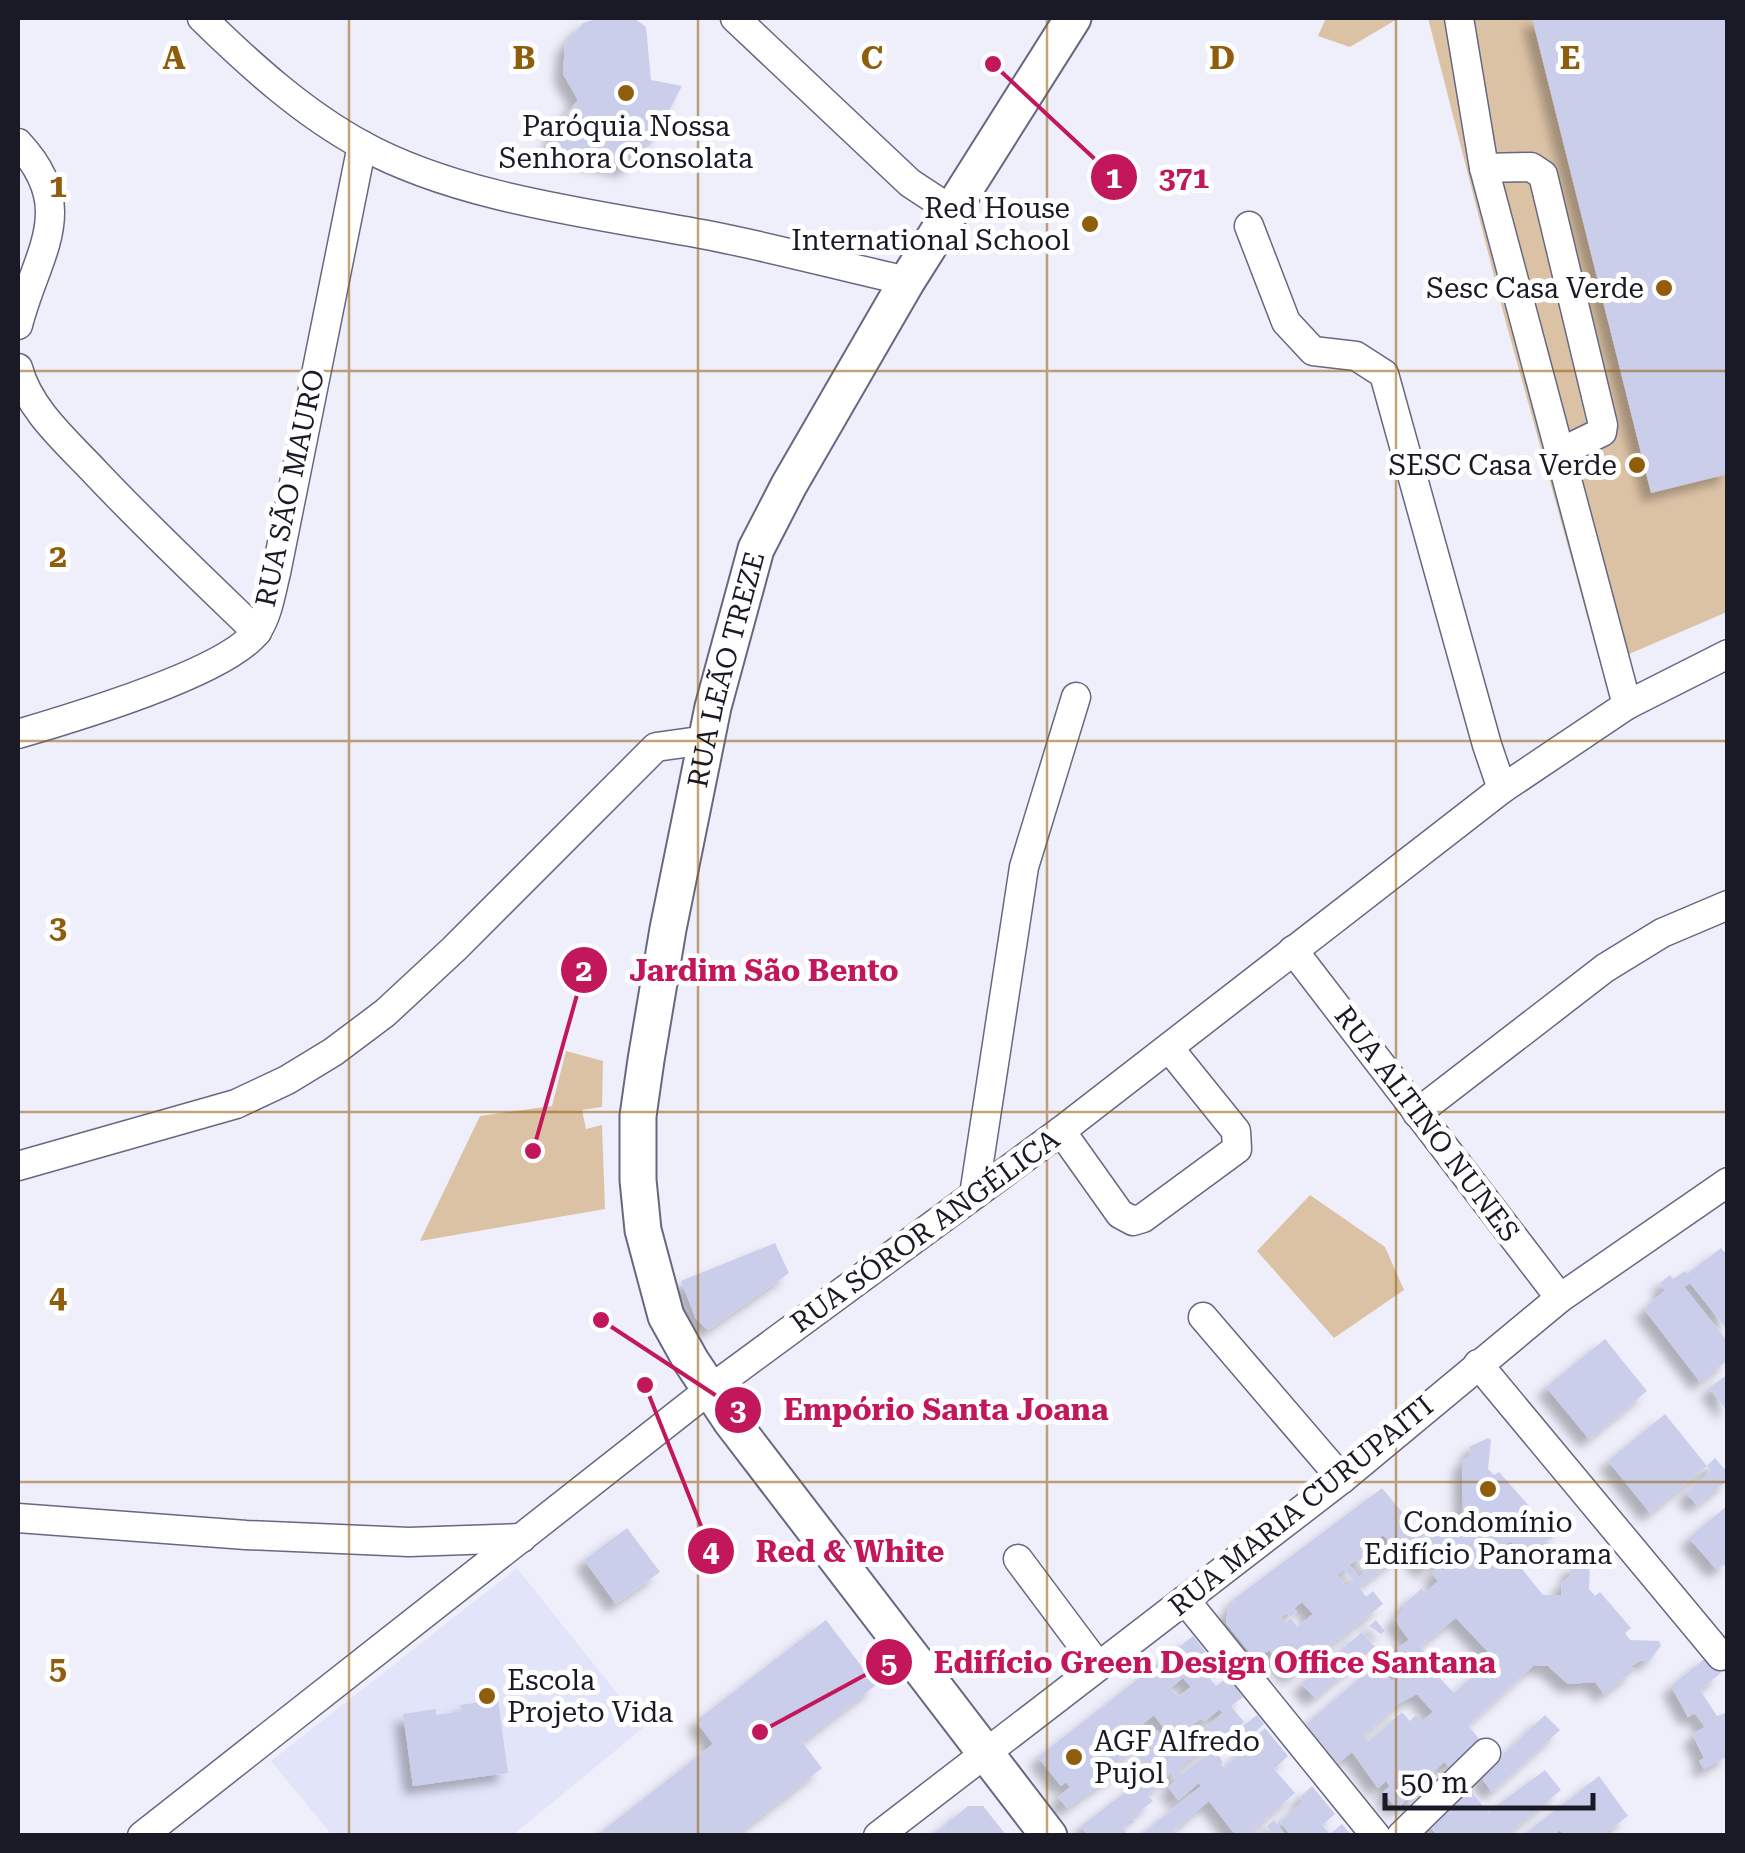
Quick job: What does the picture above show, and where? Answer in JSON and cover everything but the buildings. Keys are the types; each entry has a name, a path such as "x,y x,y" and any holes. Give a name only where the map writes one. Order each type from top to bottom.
{"main road":[{"name":"RUA LEÃO TREZE","path":"1049,1836 709,1390 666,1316 643,1230 638,1116 706,740 756,549 797,470 907,281 1073,18"}],"street":[{"path":"202,18 290,97 362,145 447,181 736,240 907,281"},
{"path":"735,18 910,183 951,210"},
{"path":"1458,18 1484,168 1628,705"},
{"path":"18,143 42,176 50,200 51,228 18,325"},
{"name":"RUA SÃO MAURO","path":"18,734 212,665 240,648 256,632 276,573 362,145"},
{"path":"1484,168 1531,167 1542,175 1603,425 1596,438 1559,453"},
{"path":"1249,226 1286,322 1313,351 1356,356 1384,374 1502,789"},
{"path":"18,368 30,398 68,443 256,632"},
{"name":"RUA SÓROR ANGÉLICA","path":"142,1836 709,1390 1061,1131 1502,789 1628,705 1728,654"},
{"path":"974,1195 1024,867 1076,697"},
{"path":"18,1166 236,1104 333,1052 432,970 656,747 706,740"},
{"path":"1417,1113 1605,968 1662,934 1728,905"},
{"name":"RUA ALTINO NUNES","path":"1294,950 1560,1298"},
{"path":"1061,1131 1120,1214 1133,1222 1236,1150 1236,1131 1168,1048"},
{"name":"RUA MARIA CURUPAITI","path":"878,1836 1342,1479 1560,1298 1728,1182"},
{"path":"1203,1317 1342,1479"},
{"path":"1478,1364 1721,1656"},
{"path":"18,1518 408,1542 522,1538"},
{"path":"1018,1560 1098,1666"},
{"path":"1185,1600 1376,1836"},
{"path":"1406,1834 1486,1752"}],"shaded area":[{"path":"1326,18 1399,18 1350,47 1318,36"},
{"name":"SESC Casa Verde","path":"1428,18 1727,18 1727,612 1601,666 1505,319"},
{"path":"566,1051 603,1061 602,1107 582,1110 586,1129 602,1125 605,1209 420,1241 480,1116 552,1106"},
{"path":"1310,1195 1385,1247 1404,1290 1334,1338 1257,1251"},
{"name":"Escola Projeto Vida","path":"517,1568 644,1727 513,1835 332,1835 271,1761"}],"place":[{"name":"371","path":"993,64"},
{"name":"Paróquia Nossa Senhora Consolata","path":"626,93"},
{"name":"Red House International School","path":"1090,224"},
{"name":"Sesc Casa Verde","path":"1664,288"},
{"name":"SESC Casa Verde","path":"1637,465"},
{"name":"Jardim São Bento","path":"533,1151"},
{"name":"Empório Santa Joana","path":"601,1320"},
{"name":"Red & White","path":"645,1385"},
{"name":"Condomínio Edifício Panorama","path":"1488,1489"},
{"name":"Escola Projeto Vida","path":"487,1696"},
{"name":"Edifício Green Design Office Santana","path":"760,1732"},
{"name":"AGF Alfredo Pujol","path":"1074,1757"}]}
